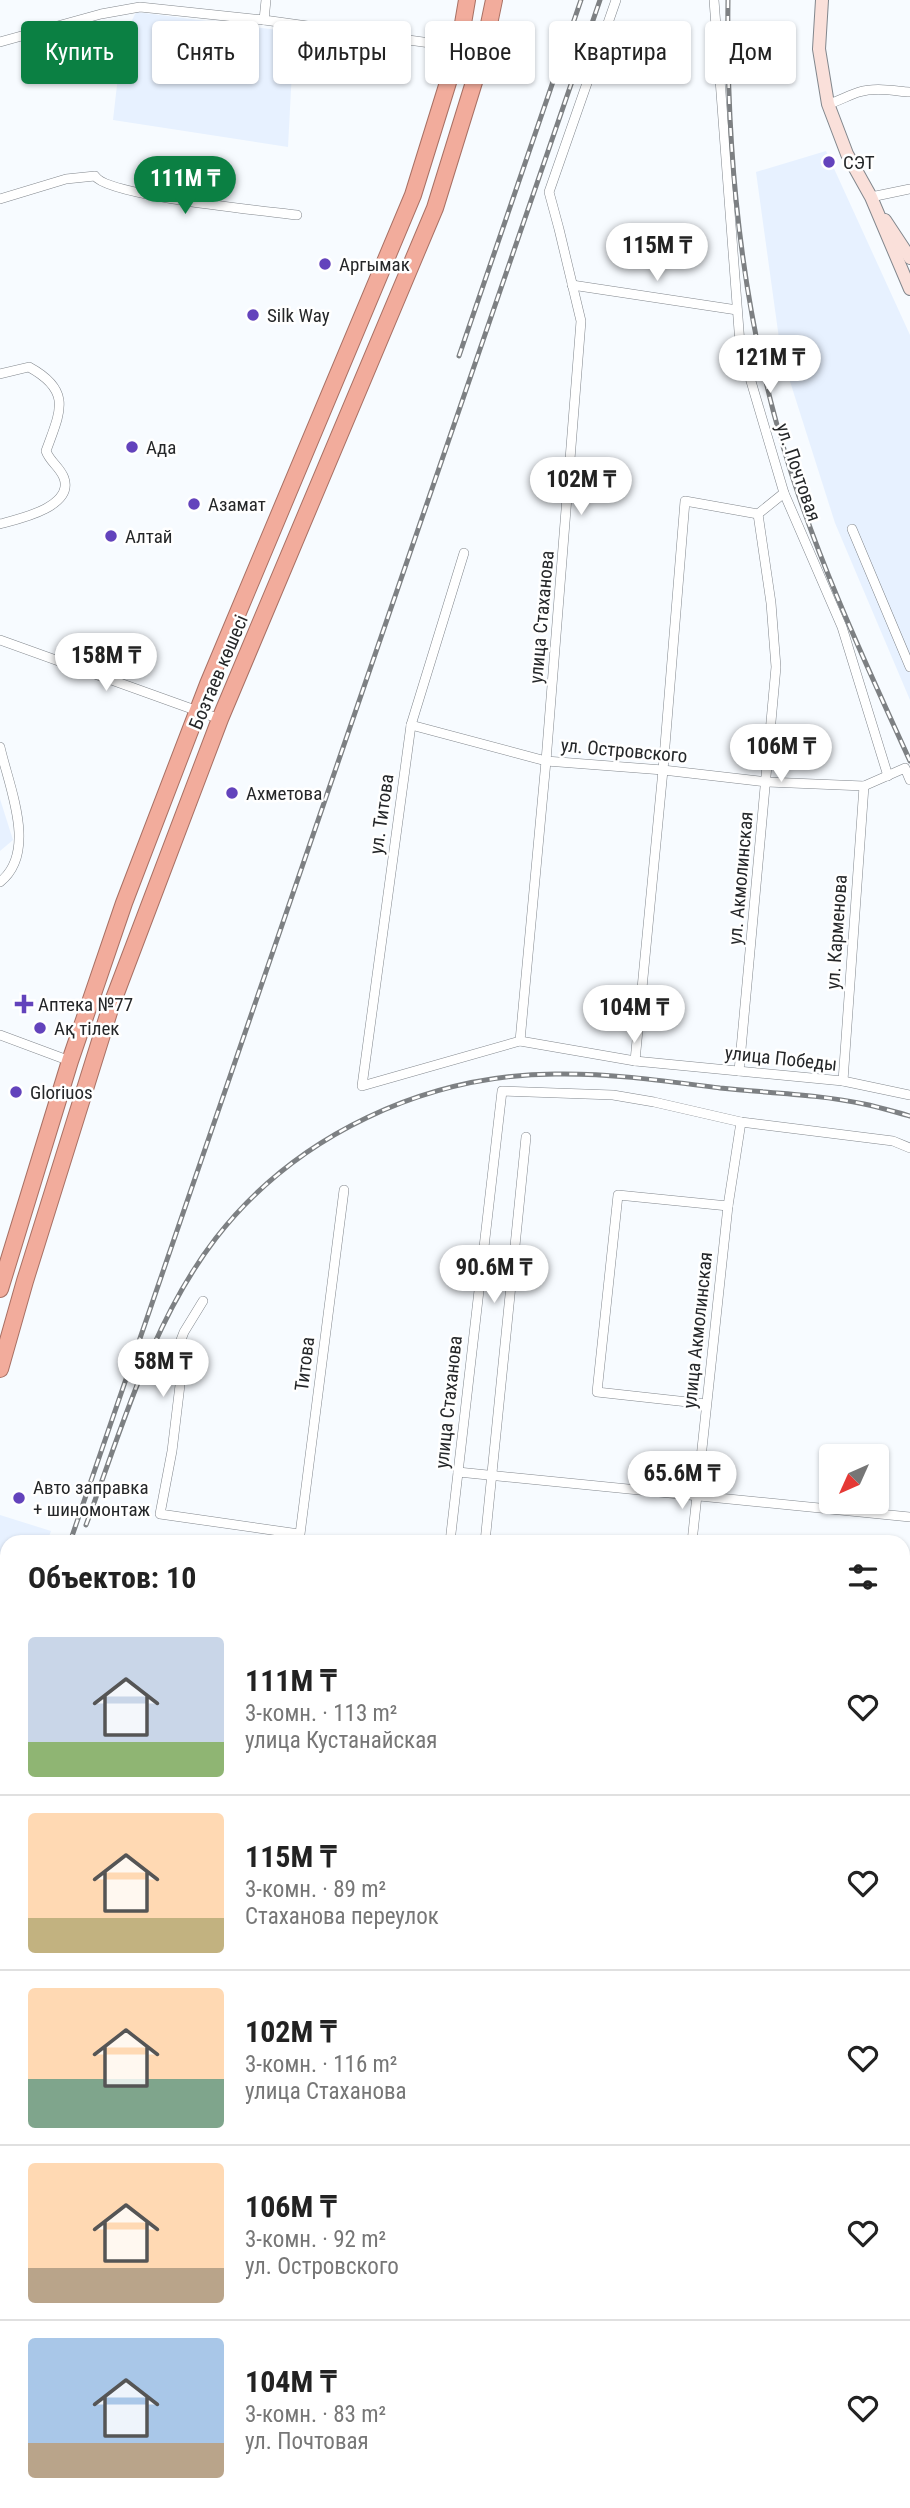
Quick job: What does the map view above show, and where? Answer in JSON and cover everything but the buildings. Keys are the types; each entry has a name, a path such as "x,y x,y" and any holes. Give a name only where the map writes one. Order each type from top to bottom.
{"highway":[{"name":"Бозтаев көшесі","path":"463,21 467,0"},
{"name":"Бозтаев көшесі","path":"490,21 494,0"},
{"name":"Бозтаев көшесі","path":"0,1289 70,1061 124,903 198,710 356,326 413,195 448,84"},
{"name":"Бозтаев көшесі","path":"0,1369 110,1009 220,719 435,208 473,84"}],"main road":[{"path":"822,0 819,49 828,104 847,153 874,203 910,289"},
{"path":"874,203 910,258"}],"street":[{"path":"264,20 266,0"},
{"name":"улица Стаханова","path":"520,1041 546,761 580,321 549,192 616,0"},
{"name":"ул. Почтовая","path":"714,0 740,344 784,493 842,627 888,776"},
{"path":"0,42 101,14 140,7 264,20 425,42"},
{"path":"828,104 858,92 910,92"},
{"path":"0,199 66,178 94,176 104,184 211,206 297,215"},
{"path":"874,203 910,189"},
{"path":"572,285 737,310"},
{"path":"0,374 29,367 43,375 57,390 61,410 46,451 66,481 64,492 57,502 29,516 0,524"},
{"path":"635,1061 685,501 758,514 784,493"},
{"name":"ул. Акмолинская","path":"739,1071 776,667 771,603 758,514"},
{"path":"852,529 910,667"},
{"name":"ул. Титова","path":"362,1086 411,725 464,553"},
{"path":"0,640 220,719"},
{"name":"ул. Островского","path":"411,725 546,761 663,770 767,782 864,786 888,776"},
{"path":"0,747 20,833 15,865 10,875 0,882"},
{"path":"888,776 905,768 910,780"},
{"name":"ул. Карменова","path":"843,1082 864,786"},
{"path":"0,1035 70,1061"},
{"name":"улица Победы","path":"362,1086 520,1041 635,1061 843,1082 910,1095"},
{"name":"улица Стаханова","path":"451,1535 502,1091 613,1096 654,1102 741,1122"},
{"path":"741,1122 893,1141 910,1148"},
{"name":"улица Акмолинская","path":"692,1535 728,1206 741,1122"},
{"path":"486,1535 526,1136"},
{"name":"Титова","path":"299,1535 344,1190"},
{"path":"706,1404 597,1392 618,1195 728,1206"},
{"path":"203,1301 184,1332 180,1345 180,1384 172,1451 160,1514 282,1535"},
{"path":"458,1472 910,1517"}],"shaded area":[{"path":"136,12 207,21 152,21 152,84 259,84 259,28 273,29 273,84 291,84 288,147 113,120 117,84 138,84 138,21 132,21"},
{"path":"826,151 910,335 910,700 835,523 781,353 756,172"},
{"path":"0,799 13,840 0,851"},
{"path":"0,1515 51,1531 50,1535 0,1535"}],"railway":[{"path":"459,356 581,0"},
{"path":"72,1535 600,0"},
{"path":"728,0 733,169 746,281 768,391 810,527 858,645 910,761"},
{"path":"86,1525 126,1413 156,1340 174,1304 216,1238 248,1201 284,1169 324,1141 367,1118 412,1099 458,1086 506,1077 555,1074 617,1076 828,1098 870,1105 910,1116"}],"place":[{"name":"СЭТ","path":"829,162"},
{"name":"Аргымак","path":"325,264"},
{"name":"Silk Way","path":"253,315"},
{"name":"Ада","path":"132,447"},
{"name":"Азамат","path":"194,504"},
{"name":"Алтай","path":"111,536"},
{"name":"Ахметова","path":"232,793"},
{"name":"Аптека №77","path":"24,1004"},
{"name":"Ақ тілек","path":"40,1028"},
{"name":"Gloriuos","path":"16,1092"},
{"name":"Авто заправка + шиномонтаж","path":"19,1498"}]}
